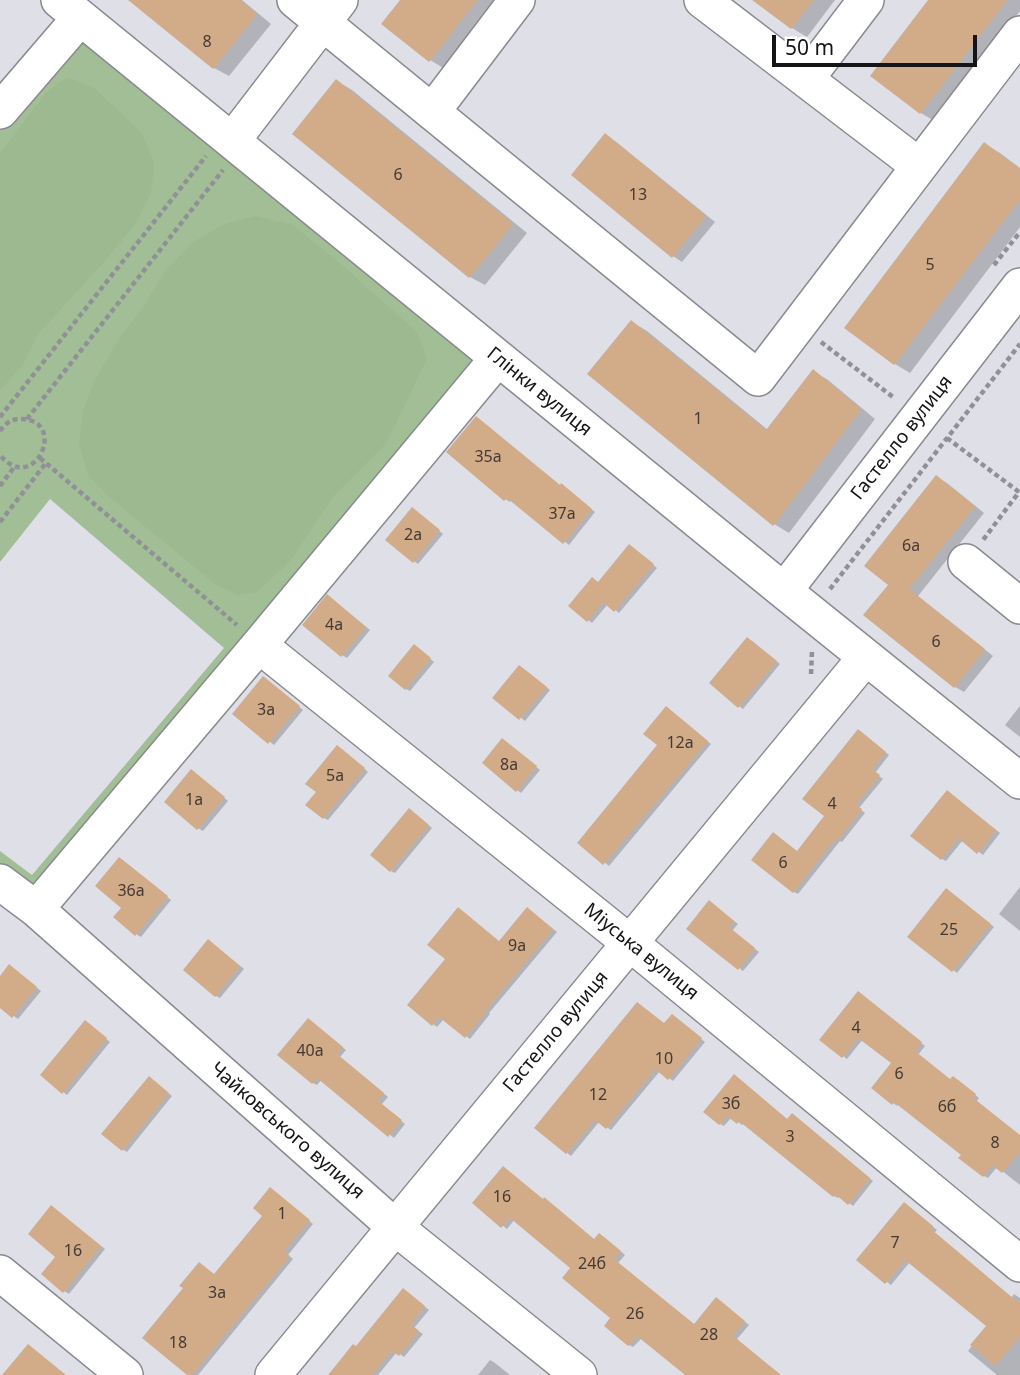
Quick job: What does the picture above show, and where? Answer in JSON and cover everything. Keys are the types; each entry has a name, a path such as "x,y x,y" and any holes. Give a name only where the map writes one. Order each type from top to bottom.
{"street":[{"path":"295,0 332,11 432,112 758,378 919,166 1008,75 1020,34"},
{"path":"432,112 517,0"},
{"path":"702,0 919,166"},
{"path":"806,79 866,0"},
{"path":"0,111 69,9"},
{"name":"Глінки вулиця","path":"69,9 784,591 819,604 866,657 1020,781"},
{"path":"232,141 332,11"},
{"name":"Гастелло вулиця","path":"784,591 1020,286"},
{"path":"36,909 498,358"},
{"path":"966,562 1020,606"},
{"name":"Міуська вулиця","path":"259,645 630,943 1020,1264"},
{"name":"Гастелло вулиця","path":"273,1375 866,657"},
{"name":"Чайковського вулиця","path":"0,882 36,909 395,1227 579,1375"},
{"path":"0,1273 125,1375"}],"path":[{"path":"0,417 232,141"},
{"path":"27,419 232,141"},
{"path":"799,325 893,397"},
{"path":"811,724 819,604 1020,344"},
{"path":"0,455 6,462 24,467 40,458 45,449 42,430 36,423 18,418 1,427"},
{"path":"947,438 1019,492 966,562"},
{"path":"40,458 259,645"},
{"path":"0,522 46,463"},
{"path":"0,485 15,466"}],"green space":[{"path":"81,28 487,359 36,899 0,872 0,851 32,875 224,648 50,499 0,562 0,124"},
{"path":"67,77 94,88 142,133 154,164 151,193 136,223 39,333 22,366 0,390 0,153 46,93"},
{"path":"255,216 293,225 343,266 417,332 427,359 386,444 332,498 291,560 257,592 237,595 215,584 108,496 88,475 79,444 83,411 94,381 165,271 192,243 224,224"}],"building":[{"path":"128,0 240,0 257,14 213,69"},
{"path":"400,0 477,0 429,62 381,24"},
{"path":"752,0 813,0 791,29"},
{"path":"928,0 1007,0 920,114 870,76"},
{"path":"336,79 513,224 469,278 292,134"},
{"path":"605,133 706,216 672,258 571,175"},
{"path":"984,142 1020,169 1020,199 894,365 844,328"},
{"path":"631,320 766,430 813,369 861,409 773,526 587,374"},
{"path":"476,416 592,509 563,544 507,498 504,501 446,452"},
{"path":"936,475 975,506 909,589 985,649 954,688 863,615 888,585 864,566"},
{"path":"412,507 440,530 413,563 385,540"},
{"path":"629,544 654,564 614,612 603,602 587,622 568,606 592,577 598,582"},
{"path":"327,594 366,627 341,657 302,625"},
{"path":"747,637 777,661 738,708 709,683"},
{"path":"414,644 431,658 405,690 388,676"},
{"path":"519,665 547,687 519,720 492,698"},
{"path":"263,676 300,706 268,744 232,714"},
{"path":"666,706 708,741 603,865 577,843 657,745 643,734"},
{"path":"858,729 886,752 872,769 880,775 856,805 862,809 793,893 751,860 773,832 797,851 824,816 802,799"},
{"path":"502,738 537,766 516,792 482,763"},
{"path":"337,745 365,768 323,819 305,805 316,792 305,784"},
{"path":"191,769 225,797 197,830 164,802"},
{"path":"947,790 996,830 977,854 958,838 941,860 910,836"},
{"path":"409,808 429,825 390,872 370,855"},
{"path":"119,857 168,896 135,936 113,917 121,908 95,886"},
{"path":"946,888 991,924 952,972 907,937"},
{"path":"709,900 734,921 729,927 755,948 738,970 686,929"},
{"path":"458,907 499,941 527,907 553,929 465,1038 439,1017 432,1026 407,1005 445,959 427,945"},
{"path":"208,939 240,966 215,997 183,970"},
{"path":"9,964 37,987 12,1018 0,1008 0,976"},
{"path":"858,991 922,1042 915,1051 950,1079 953,1076 976,1094 973,1098 1020,1135 1020,1151 1002,1173 992,1165 983,1177 958,1158 961,1155 894,1102 892,1105 871,1088 891,1063 858,1038 842,1058 819,1040"},
{"path":"637,1002 664,1023 672,1014 702,1038 668,1080 655,1069 606,1129 595,1120 566,1154 534,1128"},
{"path":"308,1018 343,1047 337,1054 384,1093 378,1101 402,1120 388,1137 317,1078 312,1084 277,1055"},
{"path":"85,1020 107,1038 62,1094 40,1075"},
{"path":"734,1074 787,1119 792,1113 870,1178 848,1205 835,1194 833,1197 739,1121 737,1124 727,1116 719,1125 703,1112"},
{"path":"149,1076 169,1093 122,1151 101,1134"},
{"path":"503,1166 594,1239 599,1233 621,1251 614,1259 694,1324 716,1297 745,1321 733,1336 781,1375 685,1375 637,1336 628,1346 604,1326 610,1318 562,1278 570,1268 510,1218 501,1228 472,1203"},
{"path":"270,1187 310,1220 284,1251 290,1256 192,1375 187,1375 142,1338 183,1288 179,1286 199,1262 214,1274 262,1216 253,1208"},
{"path":"904,1202 933,1226 931,1229 1020,1304 1020,1336 995,1366 970,1345 986,1326 905,1260 885,1284 856,1260"},
{"path":"51,1205 101,1246 63,1293 41,1274 55,1257 28,1234"},
{"path":"403,1288 425,1306 411,1324 419,1331 399,1356 392,1351 372,1375 328,1375 353,1344 356,1346"},
{"path":"28,1344 66,1375 2,1375"}]}
